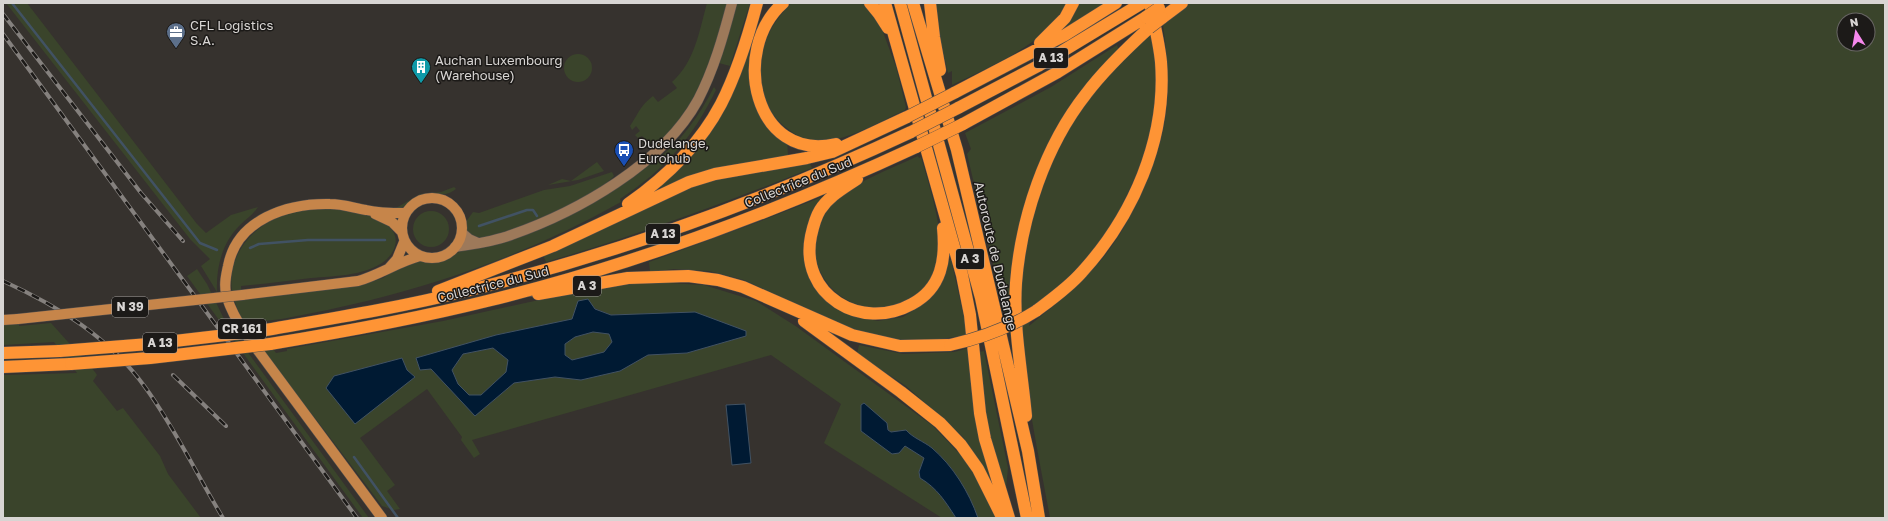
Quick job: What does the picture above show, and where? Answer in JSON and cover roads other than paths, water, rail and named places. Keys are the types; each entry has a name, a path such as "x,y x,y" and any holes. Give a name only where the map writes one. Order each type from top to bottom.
{"highway":[{"path":"404,305 553,246 598,224 653,184 681,159 700,136 721,104 740,59 757,3"},
{"name":"A 13","path":"783,3 770,17 761,34 756,49 754,68 755,84 759,100 766,116 776,128 798,142 813,146 831,146 861,139"},
{"path":"870,3 888,28 904,65"},
{"name":"A 3","path":"885,3 904,65 962,275 967,302 976,389 985,439 1009,518"},
{"name":"Autoroute de Dudelange","path":"900,3 981,298 1027,518"},
{"name":"Autoroute de Dudelange","path":"913,3 957,150 1028,451 1039,518"},
{"name":"A 3","path":"930,3 934,37 957,150"},
{"path":"1013,63 1047,38 1065,18 1073,3"},
{"name":"A 13","path":"598,224 690,182 715,174 807,158 832,152 907,117 1013,63 1065,35 1116,3"},
{"name":"Collectrice du Sud","path":"3,353 60,351 156,343 260,331 404,305 464,292 605,253 759,199 911,132 1038,66 1141,3"},
{"path":"1159,8 1182,3"},
{"name":"A 13","path":"1147,23 1159,8"},
{"name":"A 3","path":"487,301 560,291 628,278 688,276 718,280 743,287 768,297 831,328 881,343 921,347 950,345 986,336 1010,326 1036,311 1059,294 1081,273 1094,258 1123,217 1144,175 1155,133 1161,91 1161,63 1158,37 1159,8"},
{"name":"A 3","path":"1028,451 1026,415 1016,332 1016,283 1029,212 1044,167 1068,119 1085,95 1147,23"},
{"name":"Collectrice du Sud","path":"3,367 70,364 173,356 270,344 414,318 487,301 607,268 763,212 878,165 963,124 1147,23"},
{"name":"A 3","path":"878,165 833,195 820,210 813,225 810,244 810,260 823,288 832,299 844,307 859,313 873,315 889,314 902,310 917,302 930,289 938,277 944,261 942,205"},
{"name":"A 3","path":"784,306 940,423 961,445 978,469 1002,518"}],"main road":[{"path":"455,248 510,236 544,223 574,208 618,181 656,151 685,120 697,101 711,72 722,42 732,3"},
{"path":"429,198 447,202 454,208 460,217 462,232 455,248 448,254 439,258 420,256 412,251 404,242 401,231 406,213 420,200 429,198"},
{"name":"CR 161","path":"382,518 242,329 230,305 226,292 226,276 229,261 235,246 244,233 257,222 286,210 313,205 344,205 367,210 406,213"},
{"name":"CR 161","path":"367,210 392,222 401,231"},
{"path":"462,232 469,239 478,243"},
{"name":"N 39","path":"388,269 397,259 404,242"},
{"name":"N 39","path":"3,320 242,295 358,281 371,278 388,269 420,256"}],"water":[{"path":"588,299 595,309 611,315 695,312 746,331 746,336 687,353 648,355 620,371 581,380 555,377 514,383 475,416 431,369 420,370 416,358 496,335 572,319 578,301","holes":["593,332 609,334 612,342 604,352 572,360 565,355 565,344 575,337","493,348 508,360 506,372 481,395 469,395 458,384 452,370 463,354"]},
{"path":"402,358 407,370 415,377 355,424 326,388 334,376"},
{"path":"864,403 887,423 888,430 891,432 906,430 940,455 960,480 978,518 956,518 936,491 920,478 919,472 924,458 905,446 899,453 892,454 861,431 861,405"},
{"path":"745,404 751,463 732,465 726,405"}],"waterway":[{"path":"12,3 200,243 217,250"},
{"path":"479,226 527,210 533,210 537,216"},
{"path":"250,248 259,244 308,240 385,240"},
{"path":"354,457 398,518"}],"railway":[{"path":"3,14 141,193 183,241"},
{"path":"3,34 357,518"},
{"path":"3,281 63,312 99,338 131,369 156,403 176,435 223,518"},
{"path":"173,375 226,426"}],"place":[{"name":"CFL Logistics S.A.","path":"176,49"},
{"name":"Auchan Luxembourg (Warehouse)","path":"421,84"},
{"name":"Dudelange, Eurohub","path":"624,167"}]}
